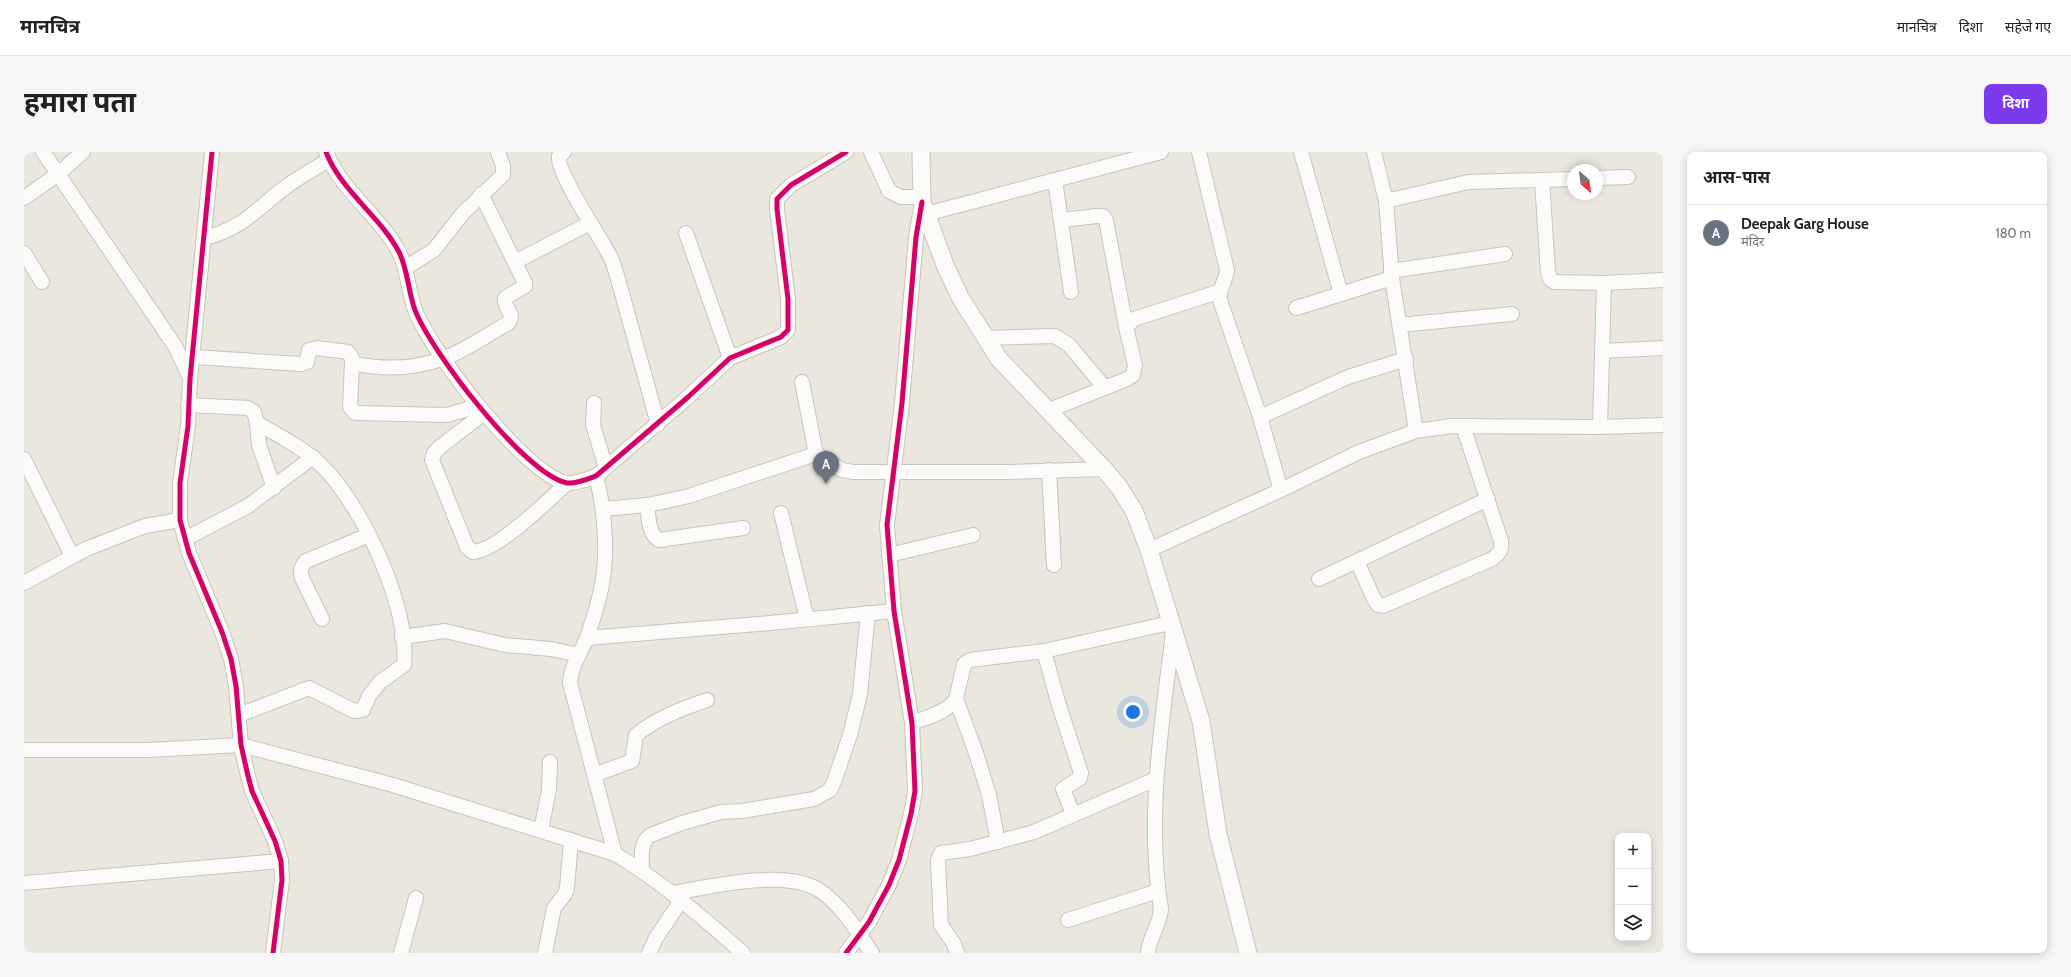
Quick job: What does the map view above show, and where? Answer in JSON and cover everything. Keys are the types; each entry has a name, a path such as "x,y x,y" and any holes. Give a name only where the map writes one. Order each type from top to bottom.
{"main road":[{"path":"921,152 923,204 960,297 984,338 999,359 1104,469 1119,487 1134,511 1149,550 1201,721 1218,834 1248,953"}],"street":[{"path":"43,152 175,346 190,379"},
{"path":"24,198 58,174 83,152"},
{"path":"212,152 205,238 190,379 188,426 180,482 180,520 185,539 231,659 239,715 241,745 252,790 275,841 281,861 282,880 273,953"},
{"path":"405,268 434,250 463,213 481,194 503,175 503,166 498,152"},
{"path":"564,152 559,156 560,166 590,224 611,258 658,424"},
{"path":"205,238 222,234 241,224 328,156 347,185 389,235 405,268 415,311 443,359 481,410 549,475 567,483 583,481 601,472 658,424 730,358 781,337 788,330 788,299 777,199 790,185 846,152"},
{"path":"871,152 890,192 900,197 923,204 1055,180 1161,152"},
{"path":"1126,327 1134,319 1218,292 1226,280 1226,270 1199,152"},
{"path":"1301,152 1340,294"},
{"path":"1374,152 1386,200 1392,275 1416,431"},
{"path":"1603,178 1628,177"},
{"path":"1386,200 1468,182 1567,179"},
{"path":"1055,180 1071,292"},
{"path":"1542,180 1550,279 1558,283 1604,283 1663,280"},
{"path":"352,363 370,367 394,368 409,367 443,359 511,321 510,313 504,301 505,298 525,286 525,283 481,194"},
{"path":"846,953 860,935 889,885 899,860 911,814 915,771 912,724 894,611 887,525 902,403 916,237 923,204"},
{"path":"1047,411 1127,379 1133,375 1135,370 1106,220 1102,216 1097,216 1060,220"},
{"path":"514,262 590,224"},
{"path":"686,233 730,358"},
{"path":"24,253 42,282"},
{"path":"1296,308 1392,275 1505,254"},
{"path":"1600,427 1604,283"},
{"path":"1218,292 1260,417 1281,490"},
{"path":"1400,325 1512,314"},
{"path":"984,338 1054,336 1069,345 1105,388"},
{"path":"193,357 301,364 307,362 310,350 317,348 348,352 352,358 350,408 355,413 447,415 481,410"},
{"path":"1603,351 1663,348"},
{"path":"1260,417 1348,377 1406,359"},
{"path":"802,382 816,454 842,470 893,473 1104,469"},
{"path":"594,404 593,425 601,472 603,509 603,577 601,593 587,638 571,671 570,683 615,854"},
{"path":"188,405 248,408 254,412 257,423 259,445 274,488"},
{"path":"481,410 434,453 432,460 467,547 473,552 479,552 488,548 536,513 567,483"},
{"path":"239,715 309,688 354,712 362,710 369,696 380,682 404,665 402,637 394,598 387,574 369,535 340,486 313,458 257,423"},
{"path":"1149,550 1281,490 1359,452 1416,431 1463,426 1600,427 1663,425"},
{"path":"1357,561 1374,600 1378,605 1383,606 1492,559 1499,554 1502,548 1502,541 1463,426"},
{"path":"603,509 647,506 689,496 816,454"},
{"path":"185,539 248,506 313,458"},
{"path":"24,459 72,556"},
{"path":"1049,470 1054,565"},
{"path":"1319,579 1488,499"},
{"path":"647,506 651,530 654,537 659,540 743,528"},
{"path":"780,513 807,619"},
{"path":"24,583 86,548 145,526 180,520"},
{"path":"322,619 302,578 300,572 302,566 306,561 369,535"},
{"path":"889,555 973,535"},
{"path":"587,638 894,611"},
{"path":"642,870 642,847 644,840 651,835 701,817 814,799 830,790 850,735 860,694 868,613"},
{"path":"912,724 946,709 956,699 964,664 970,660 1044,651 1172,627 1156,779 1154,831 1161,918 1150,942 1148,953"},
{"path":"402,637 445,631 505,645 551,649 578,655"},
{"path":"1044,651 1058,702 1081,773 1080,778 1066,785 1063,789 1073,814"},
{"path":"956,699 976,753 989,795 998,842"},
{"path":"594,775 632,761 634,758 636,735 642,730 659,719 707,700"},
{"path":"24,750 148,750 241,745 393,785 615,854 642,870 678,896 742,953"},
{"path":"541,830 549,790 550,762"},
{"path":"957,953 954,944 941,925 939,856 946,851 998,842 1034,832 1156,779"},
{"path":"546,953 554,908 565,894 567,888 570,840"},
{"path":"24,884 281,861"},
{"path":"649,953 678,896 740,882 769,880 800,883 818,890 834,902 872,953"},
{"path":"1068,920 1158,891"},
{"path":"401,953 416,898"}],"cycle path":[{"path":"212,152 190,379 188,426 180,483 180,520 189,553 222,632 231,659 236,686 241,745 248,776 252,791 275,841 281,861 282,880 273,953"},
{"path":"326,152 341,179 382,227 399,252 415,310 424,329 439,353 481,408 504,435 528,458 549,475 567,483 574,483 596,476 687,398 730,358 781,337 788,330 788,299 777,199 791,185 846,152"},
{"path":"846,953 869,922 889,885 899,860 911,814 915,791 912,723 894,611 887,525 902,403 916,237 922,202"}],"place":[{"name":"Deepak Garg House","path":"826,484"}]}
